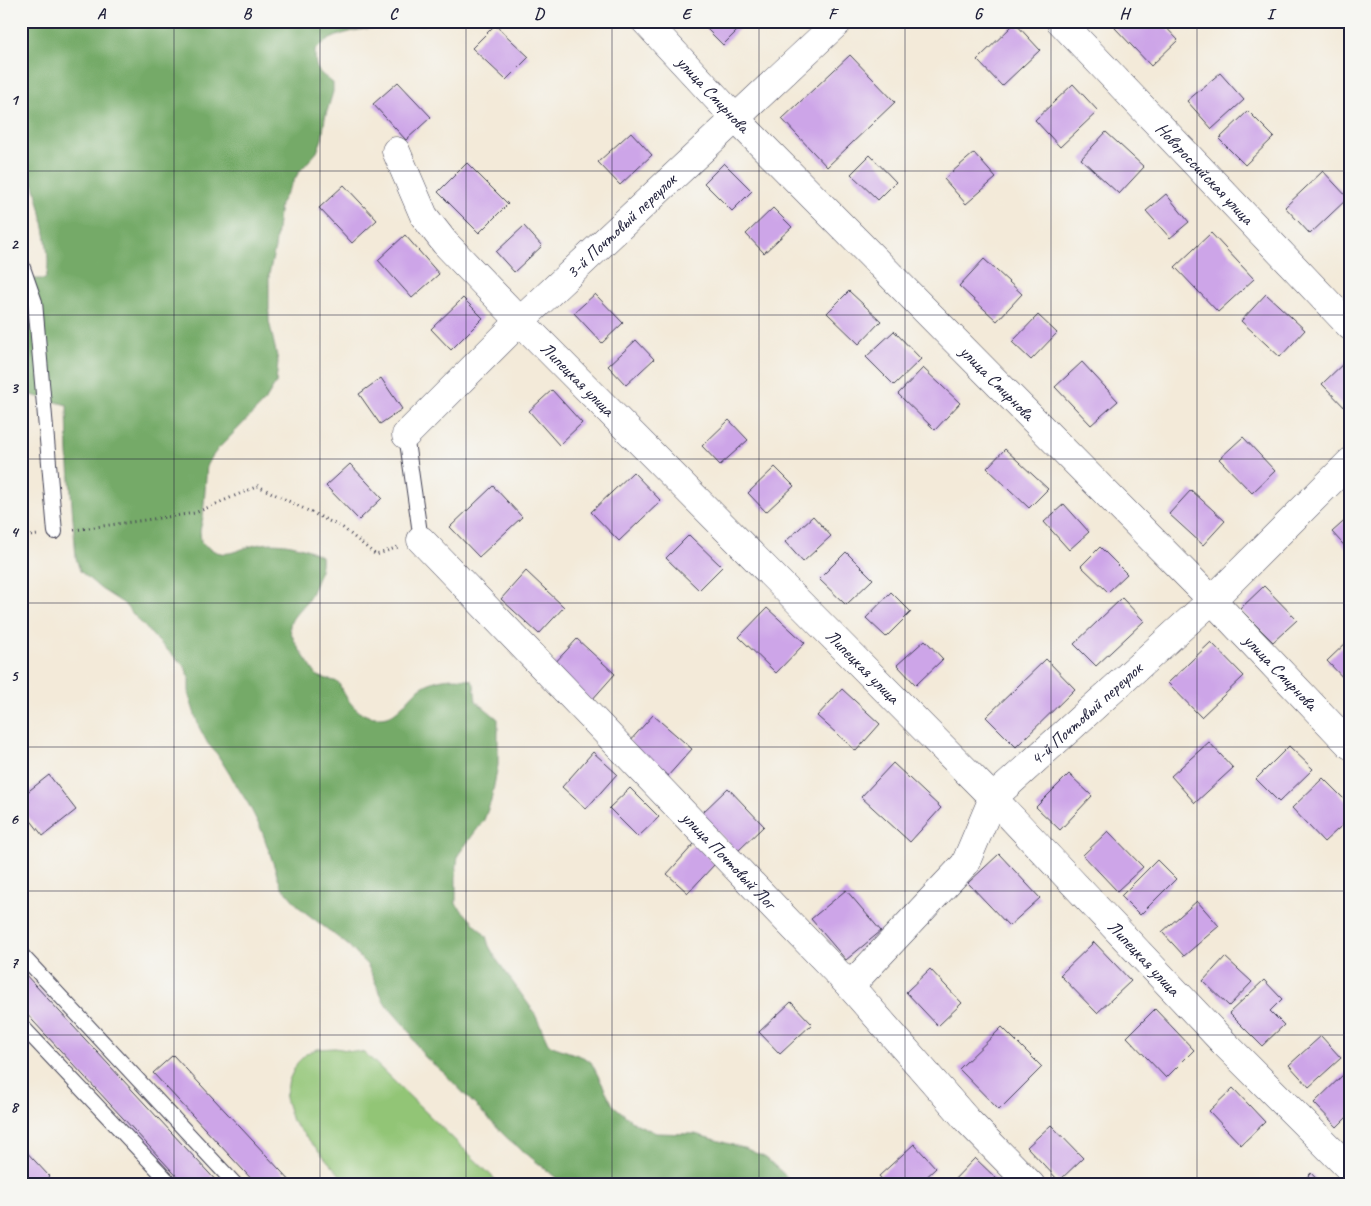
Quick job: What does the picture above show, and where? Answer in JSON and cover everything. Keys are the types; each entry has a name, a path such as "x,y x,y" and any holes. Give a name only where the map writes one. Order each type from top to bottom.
{"street":[{"name":"улица Смирнова","path":"645,21 735,118 1212,600 1350,745"},
{"name":"3-й Почтовый переулок","path":"406,435 520,321 839,21"},
{"name":"Новороссийская улица","path":"1060,21 1350,326"},
{"name":"Липецкая улица","path":"396,151 424,216 445,242 520,321 993,798 1224,1043 1350,1169"},
{"name":"4-й Почтовый переулок","path":"850,986 964,864 993,798 1212,600 1350,462"},
{"name":"улица Почтовый Лог","path":"421,540 850,986 967,1120 1031,1185"}],"lane":[{"path":"21,262 35,302 55,532"},
{"path":"406,435 421,540"},
{"path":"21,954 236,1185"},
{"path":"21,1024 172,1185"}],"path":[{"path":"21,538 195,513 258,486 343,528 376,555 421,540"}],"green space":[{"path":"22,21 430,21 425,24 381,27 351,32 325,42 315,51 318,70 333,83 333,92 317,152 299,172 280,204 275,248 269,274 269,321 278,361 276,383 265,401 217,450 207,464 203,517 200,531 201,542 210,549 224,553 231,553 261,544 276,543 300,547 321,556 321,567 315,584 308,600 291,621 290,629 298,647 317,676 338,682 348,700 362,713 375,717 387,716 398,710 416,691 431,682 451,678 471,680 474,684 476,701 498,719 498,765 491,801 484,820 458,855 456,904 486,936 497,960 534,1012 548,1043 591,1062 613,1105 633,1122 656,1133 695,1134 747,1149 766,1158 796,1185 565,1185 507,1138 444,1073 425,1057 410,1032 384,1002 368,966 349,946 301,909 281,886 262,831 249,805 217,754 208,744 199,727 189,696 189,677 185,667 123,603 101,589 80,571 76,558 68,453 67,405 21,392 21,279 45,279 48,271 44,226 36,193 29,171 21,163"},
{"path":"335,1048 365,1053 501,1185 349,1185 292,1121 285,1098 289,1080 297,1063 307,1053 317,1049"}],"building":[{"path":"709,21 747,21 723,45 704,26"},
{"path":"1122,21 1160,21 1178,40 1151,66 1115,28"},
{"path":"1015,23 1040,50 1002,86 977,60"},
{"path":"495,25 529,57 506,80 472,48"},
{"path":"850,55 895,102 827,167 782,119"},
{"path":"1220,73 1244,100 1212,129 1187,101"},
{"path":"398,82 431,117 406,140 373,104"},
{"path":"1073,84 1098,111 1060,147 1035,120"},
{"path":"1248,111 1274,137 1245,165 1219,139"},
{"path":"631,132 652,155 620,185 598,162"},
{"path":"1106,132 1144,167 1119,194 1081,159"},
{"path":"974,153 996,178 966,204 944,179"},
{"path":"870,155 896,182 878,200 851,174"},
{"path":"467,163 508,204 479,233 438,192"},
{"path":"724,163 752,191 732,211 704,183"},
{"path":"1323,171 1348,198 1310,234 1285,207"},
{"path":"344,185 377,220 352,243 319,208"},
{"path":"1166,194 1189,222 1170,238 1146,211"},
{"path":"773,208 792,227 764,253 746,234"},
{"path":"524,226 542,246 514,272 496,252"},
{"path":"1211,233 1254,279 1218,312 1175,267"},
{"path":"405,235 439,274 412,298 378,260"},
{"path":"984,259 1022,294 997,321 959,286"},
{"path":"849,291 881,321 859,344 827,313"},
{"path":"595,294 623,323 602,343 574,313"},
{"path":"1266,294 1305,330 1280,357 1241,321"},
{"path":"463,298 483,318 451,350 431,329"},
{"path":"1038,315 1057,333 1031,360 1012,342"},
{"path":"894,331 921,359 894,385 866,357"},
{"path":"636,340 654,359 626,385 608,366"},
{"path":"1348,359 1350,360 1350,413 1322,384"},
{"path":"1082,362 1118,401 1091,425 1055,387"},
{"path":"923,368 960,403 935,430 898,394"},
{"path":"381,378 402,409 380,424 359,394"},
{"path":"552,390 582,423 559,445 529,411"},
{"path":"729,420 748,440 720,465 702,446"},
{"path":"1243,437 1275,471 1252,493 1219,459"},
{"path":"1005,449 1048,489 1029,508 987,468"},
{"path":"350,464 382,498 359,520 326,486"},
{"path":"775,467 794,486 766,512 748,493"},
{"path":"633,472 661,501 619,541 591,512"},
{"path":"493,486 522,517 479,557 450,527"},
{"path":"1191,490 1225,521 1203,545 1169,514"},
{"path":"1064,504 1089,532 1069,550 1044,522"},
{"path":"813,516 831,536 803,562 785,542"},
{"path":"1350,516 1350,552 1332,532"},
{"path":"689,535 722,567 699,590 666,558"},
{"path":"1100,547 1127,574 1108,592 1081,566"},
{"path":"846,552 873,579 846,605 819,579"},
{"path":"526,571 564,607 539,634 501,599"},
{"path":"1264,586 1297,620 1273,642 1240,609"},
{"path":"891,592 911,612 886,637 866,618"},
{"path":"1122,598 1144,621 1096,666 1074,644"},
{"path":"767,608 805,643 776,673 739,637"},
{"path":"577,639 615,674 591,701 552,666"},
{"path":"1350,639 1350,685 1327,661"},
{"path":"925,640 943,659 916,685 897,665"},
{"path":"1211,642 1244,676 1201,717 1168,683"},
{"path":"1046,659 1075,689 1016,747 986,717"},
{"path":"842,689 880,724 856,751 817,716"},
{"path":"653,715 692,749 667,777 629,742"},
{"path":"1209,742 1233,768 1195,803 1171,776"},
{"path":"1289,746 1313,769 1279,802 1256,779"},
{"path":"593,752 617,774 586,809 562,787"},
{"path":"893,763 941,808 910,842 861,797"},
{"path":"1069,774 1092,796 1060,830 1036,807"},
{"path":"49,775 76,810 43,836 21,808 21,797"},
{"path":"1323,778 1350,805 1350,818 1324,842 1292,808"},
{"path":"630,788 659,817 638,837 609,808"},
{"path":"728,788 764,826 737,852 701,814"},
{"path":"1108,831 1143,867 1117,891 1083,855"},
{"path":"694,844 715,864 688,893 667,874"},
{"path":"999,854 1040,898 1009,926 968,883"},
{"path":"1157,860 1176,879 1140,915 1121,896"},
{"path":"846,890 881,931 846,960 811,919"},
{"path":"1197,901 1219,926 1184,956 1162,932"},
{"path":"1094,942 1131,981 1097,1013 1060,975"},
{"path":"1225,957 1252,982 1229,1006 1203,981"},
{"path":"930,969 962,1003 938,1026 906,992"},
{"path":"23,972 220,1185 185,1185 21,1008 21,974"},
{"path":"1264,980 1282,999 1270,1011 1284,1025 1262,1046 1229,1013"},
{"path":"791,1002 812,1024 780,1054 759,1032"},
{"path":"1155,1009 1194,1050 1166,1078 1127,1037"},
{"path":"1002,1027 1042,1067 999,1110 959,1069"},
{"path":"1321,1036 1341,1058 1309,1087 1289,1065"},
{"path":"173,1055 294,1185 257,1185 153,1073"},
{"path":"1347,1071 1350,1073 1350,1114 1337,1127 1314,1103"},
{"path":"1233,1088 1265,1122 1241,1145 1209,1111"},
{"path":"1051,1125 1083,1158 1059,1181 1027,1147"},
{"path":"914,1144 936,1168 918,1185 887,1185 879,1176"},
{"path":"21,1146 49,1176 40,1185 21,1185"},
{"path":"975,1158 999,1181 995,1185 949,1185"},
{"path":"1311,1173 1322,1185 1299,1185"}]}
